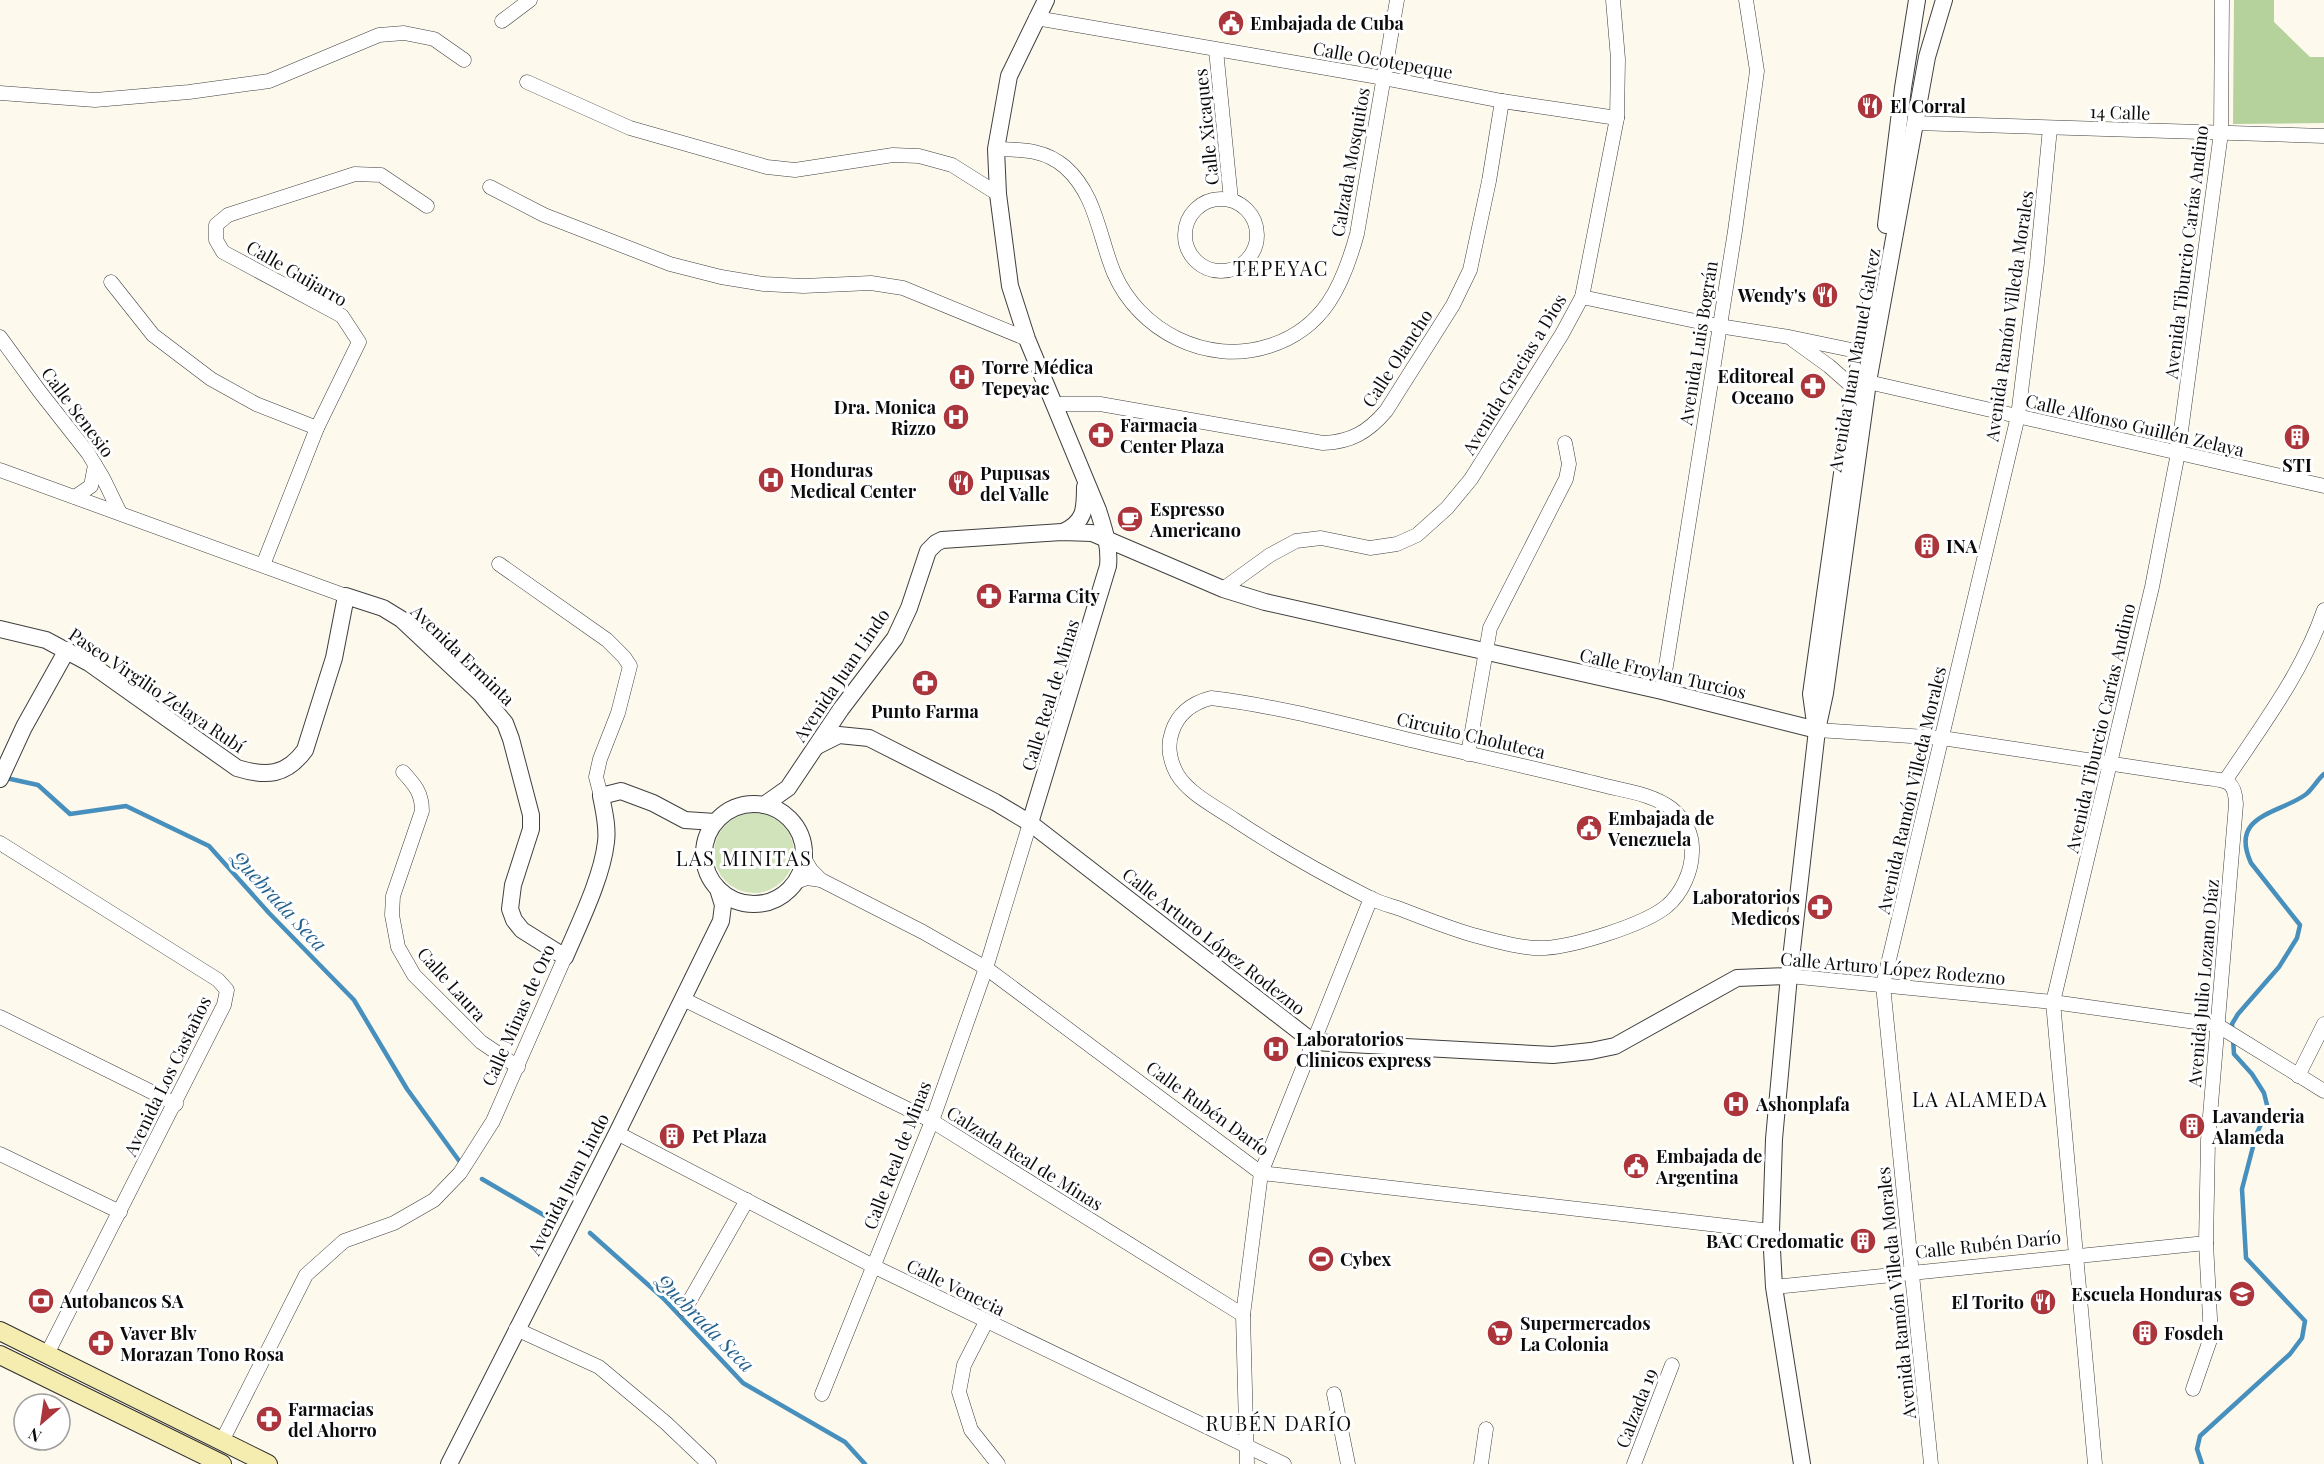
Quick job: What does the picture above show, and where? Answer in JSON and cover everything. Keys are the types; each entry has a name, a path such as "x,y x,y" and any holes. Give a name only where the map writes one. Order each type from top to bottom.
{"main road":[{"path":"0,1330 268,1464"},
{"path":"0,1355 218,1463"}],"street":[{"path":"502,21 530,0"},
{"name":"Calle Real de Minas","path":"822,1394 932,1121 986,968 1108,566 1107,538 1098,510 1027,339 1010,286 998,194 996,149 1009,76 1046,0"},
{"name":"Calzada Mosquitos","path":"996,149 1033,150 1050,156 1066,167 1080,184 1092,206 1115,275 1141,312 1157,328 1176,339 1195,346 1218,350 1259,350 1278,344 1308,324 1335,295 1347,271 1357,234 1397,0"},
{"name":"Avenida Gracias a Dios","path":"1223,589 1270,555 1296,542 1321,538 1370,548 1398,544 1417,535 1447,508 1471,479 1562,334 1582,297 1617,118 1618,59 1613,0"},
{"name":"Avenida Luis Bográn","path":"1662,691 1735,231 1757,71 1746,0"},
{"path":"1910,0 1913,24"},
{"name":"Avenida Juan Manuel Galvez","path":"1861,385 1861,352 1888,212 1903,88 1917,0"},
{"path":"1903,88 1918,49 1932,0"},
{"name":"Avenida Juan Manuel Galvez","path":"1802,1464 1774,1287 1771,1231 1774,1139 1789,976 1816,730 1826,693 1861,385 1927,57 1944,0"},
{"name":"Avenida Tiburcio Carías Andino","path":"2095,1464 2053,1002 2152,587 2178,453 2221,133 2222,0"},
{"name":"Calle Ocotepeque","path":"1036,18 1384,78 1502,101 1617,118"},
{"path":"0,93 95,100 189,92 269,81 379,35 404,33 434,39 464,60"},
{"path":"1918,49 1921,93"},
{"name":"Calle Xicaques","path":"1216,50 1231,200"},
{"path":"527,82 630,128 767,167 795,170 893,155 919,156 952,165 998,194"},
{"name":"Calle Olancho","path":"1055,404 1100,404 1124,407 1323,443 1342,442 1359,436 1374,425 1386,411 1453,305 1470,270 1490,181 1502,101"},
{"name":"14 Calle","path":"1915,123 2324,136"},
{"name":"Avenida Ramón Villeda Morales","path":"1931,1464 1883,985 2018,416 2037,263 2050,128"},
{"name":"Calle Guijarro","path":"263,566 317,428 359,342 342,316 223,252 216,240 216,225 228,215 355,174 381,176 427,206"},
{"path":"490,187 544,215 670,264 721,277 765,284 802,286 871,283 903,288 1027,339"},
{"name":"Calle Xicaques","path":"1211,199 1231,200 1245,208 1253,218 1257,229 1257,241 1246,261 1236,268 1213,271 1201,266 1192,258 1186,247 1185,223 1200,204 1211,199"},
{"path":"111,282 153,335 211,379 256,404 317,428"},
{"name":"Calle Alfonso Guillén Zelaya","path":"1582,297 1719,326 1861,352"},
{"name":"Calle Senesio","path":"0,337 95,465 120,513"},
{"name":"Calle Alfonso Guillén Zelaya","path":"1789,337 1829,366 1861,385 2018,416 2324,486"},
{"path":"1468,754 1490,628 1566,479 1569,464 1565,443"},
{"path":"75,498 91,486 95,465"},
{"name":"Avenida Erminta","path":"0,470 383,608 400,619 481,694 505,723 531,815 531,829 513,885 510,909 514,920 522,930 565,957"},
{"path":"1062,532 1073,528 1081,518 1085,504 1085,483"},
{"name":"Avenida Juan Lindo","path":"764,805 788,788 854,692 895,638 909,608 928,551 936,543 942,540 1062,532 1084,532 1107,538"},
{"name":"Calle Froylan Turcios","path":"1107,538 1223,589 1264,602 1662,691 1816,730 1942,738 2225,781"},
{"name":"Calle Minas de Oro","path":"222,1441 306,1275 344,1241 394,1223 434,1200 460,1173 493,1121 518,1067 565,957 603,858 607,841 606,823 596,777 600,759 618,712 630,666 607,640 499,564"},
{"name":"Paseo Virgilio Zelaya Rubí","path":"0,629 46,640 67,650 89,663 237,768 253,773 269,774 285,769 297,761 305,750 334,658 346,596"},
{"path":"2225,781 2288,685 2318,629 2324,610"},
{"path":"2,775 24,727 67,650"},
{"name":"Calle Arturo López Rodezno","path":"854,692 848,711 850,723 855,729 868,738 995,802 1030,823 1313,1042 1553,1055 1591,1051 1615,1046 1737,978 1789,976 2053,1002 2227,1032 2324,1091"},
{"name":"Circuito Choluteca","path":"1211,698 1237,701 1323,719 1468,754 1657,800 1673,810 1685,823 1692,838 1689,873 1680,890 1668,905 1649,917 1577,944 1542,948 1498,942 1453,929 1371,898 1262,838 1200,797 1178,776 1170,757 1170,738 1175,722 1187,708 1199,701 1211,698"},
{"name":"Calle Arturo López Rodezno","path":"816,746 839,735 868,738"},
{"name":"Calle Laura","path":"403,772 417,787 422,799 422,811 393,896 392,915 398,947 414,975 472,1033 496,1054 518,1067"},
{"name":"Avenida Julio Lozano Díaz","path":"2193,1389 2211,1337 2206,1243 2208,1140 2227,1032 2236,804 2236,792 2233,785 2225,781"},
{"path":"787,817 788,788"},
{"path":"601,796 621,791 653,803 685,820 697,834 704,850"},
{"path":"750,804 764,805 787,817 801,836 804,858 796,882 787,892 775,900 762,904 748,904 732,899 718,889 706,871 704,850 707,835 715,822 725,813 750,804"},
{"path":"685,820 715,822"},
{"name":"Avenida Los Castaños","path":"0,843 219,981 227,990 224,1005 176,1104 47,1354"},
{"name":"Calle Rubén Darío","path":"804,858 821,880 923,932 986,968 1261,1173 1771,1231"},
{"path":"796,882 807,878 821,880"},
{"name":"Avenida Juan Lindo","path":"448,1464 617,1133 720,921 723,905 718,889"},
{"path":"1247,1464 1243,1315 1261,1173 1371,898"},
{"path":"720,921 732,910 748,904"},
{"name":"Calzada Real de Minas","path":"683,999 932,1121 1243,1315"},
{"path":"0,1017 176,1104"},
{"path":"2298,1076 2324,1024"},
{"name":"Calle Venecia","path":"617,1133 875,1267 1284,1464"},
{"path":"0,1154 120,1212"},
{"path":"685,1309 747,1200"},
{"name":"Calle Rubén Darío","path":"1774,1287 2206,1243"},
{"path":"986,1322 964,1365 959,1392 971,1430 998,1464"},
{"path":"516,1329 599,1368 666,1423 709,1464"},
{"name":"Calzada 19","path":"1634,1464 1672,1365"},
{"path":"1334,1394 1348,1464"},
{"path":"1481,1464 1486,1429"}],"green space":[{"path":"2234,0 2274,0 2274,22 2310,57 2324,57 2324,123 2233,124"},
{"path":"754,813 769,816 782,825 791,838 794,853 791,868 782,881 769,890 754,893 739,890 726,881 717,868 714,853 717,838 726,825 739,816"}],"waterway":[{"path":"2202,1464 2197,1449 2200,1436 2290,1354 2302,1338 2305,1321 2246,1258 2242,1189 2256,1135 2268,1109 2264,1093 2252,1074 2234,1054 2232,1024 2279,967 2297,938 2300,925 2251,863 2246,847 2246,835 2251,825 2260,818 2305,795 2324,774"},
{"name":"Quebrada Seca","path":"6,778 38,785 70,814 126,806 209,846 269,913 354,1000 407,1089 460,1162"},
{"path":"482,1179 547,1217"},
{"name":"Quebrada Seca","path":"590,1233 663,1298 743,1383 845,1442 865,1464"}],"place":[{"name":"Embajada de Cuba","path":"1231,23"},
{"name":"El Corral","path":"1870,106"},
{"name":"Wendy's","path":"1825,295"},
{"name":"Torre Médica Tepeyac","path":"962,377"},
{"name":"Editoreal Oceano","path":"1813,386"},
{"name":"Dra. Monica Rizzo","path":"956,417"},
{"name":"Farmacia Center Plaza","path":"1101,435"},
{"name":"STI","path":"2297,437"},
{"name":"Honduras Medical Center","path":"771,480"},
{"name":"Pupusas del Valle","path":"961,483"},
{"name":"Espresso Americano","path":"1130,519"},
{"name":"INA","path":"1927,546"},
{"name":"Farma City","path":"989,596"},
{"name":"Punto Farma","path":"925,683"},
{"name":"Embajada de Venezuela","path":"1589,828"},
{"name":"Laboratorios Medicos","path":"1820,907"},
{"name":"Laboratorios Clinicos express","path":"1276,1049"},
{"name":"Ashonplafa","path":"1736,1104"},
{"name":"Lavanderia Alameda","path":"2192,1126"},
{"name":"Pet Plaza","path":"672,1136"},
{"name":"Embajada de Argentina","path":"1636,1166"},
{"name":"BAC Credomatic","path":"1863,1241"},
{"name":"Cybex","path":"1321,1259"},
{"name":"Escuela Honduras","path":"2242,1294"},
{"name":"Autobancos SA","path":"41,1301"},
{"name":"El Torito","path":"2043,1302"},
{"name":"Supermercados La Colonia","path":"1500,1333"},
{"name":"Fosdeh","path":"2145,1333"},
{"name":"Vaver Blv Morazan Tono Rosa","path":"101,1343"},
{"name":"Farmacias del Ahorro","path":"269,1419"}],"district":[{"name":"TEPEYAC","path":"1281,267"},
{"name":"LAS MINITAS","path":"744,857"},
{"name":"LA ALAMEDA","path":"1980,1098"},
{"name":"RUBÉN DARÍO","path":"1279,1422"}]}
